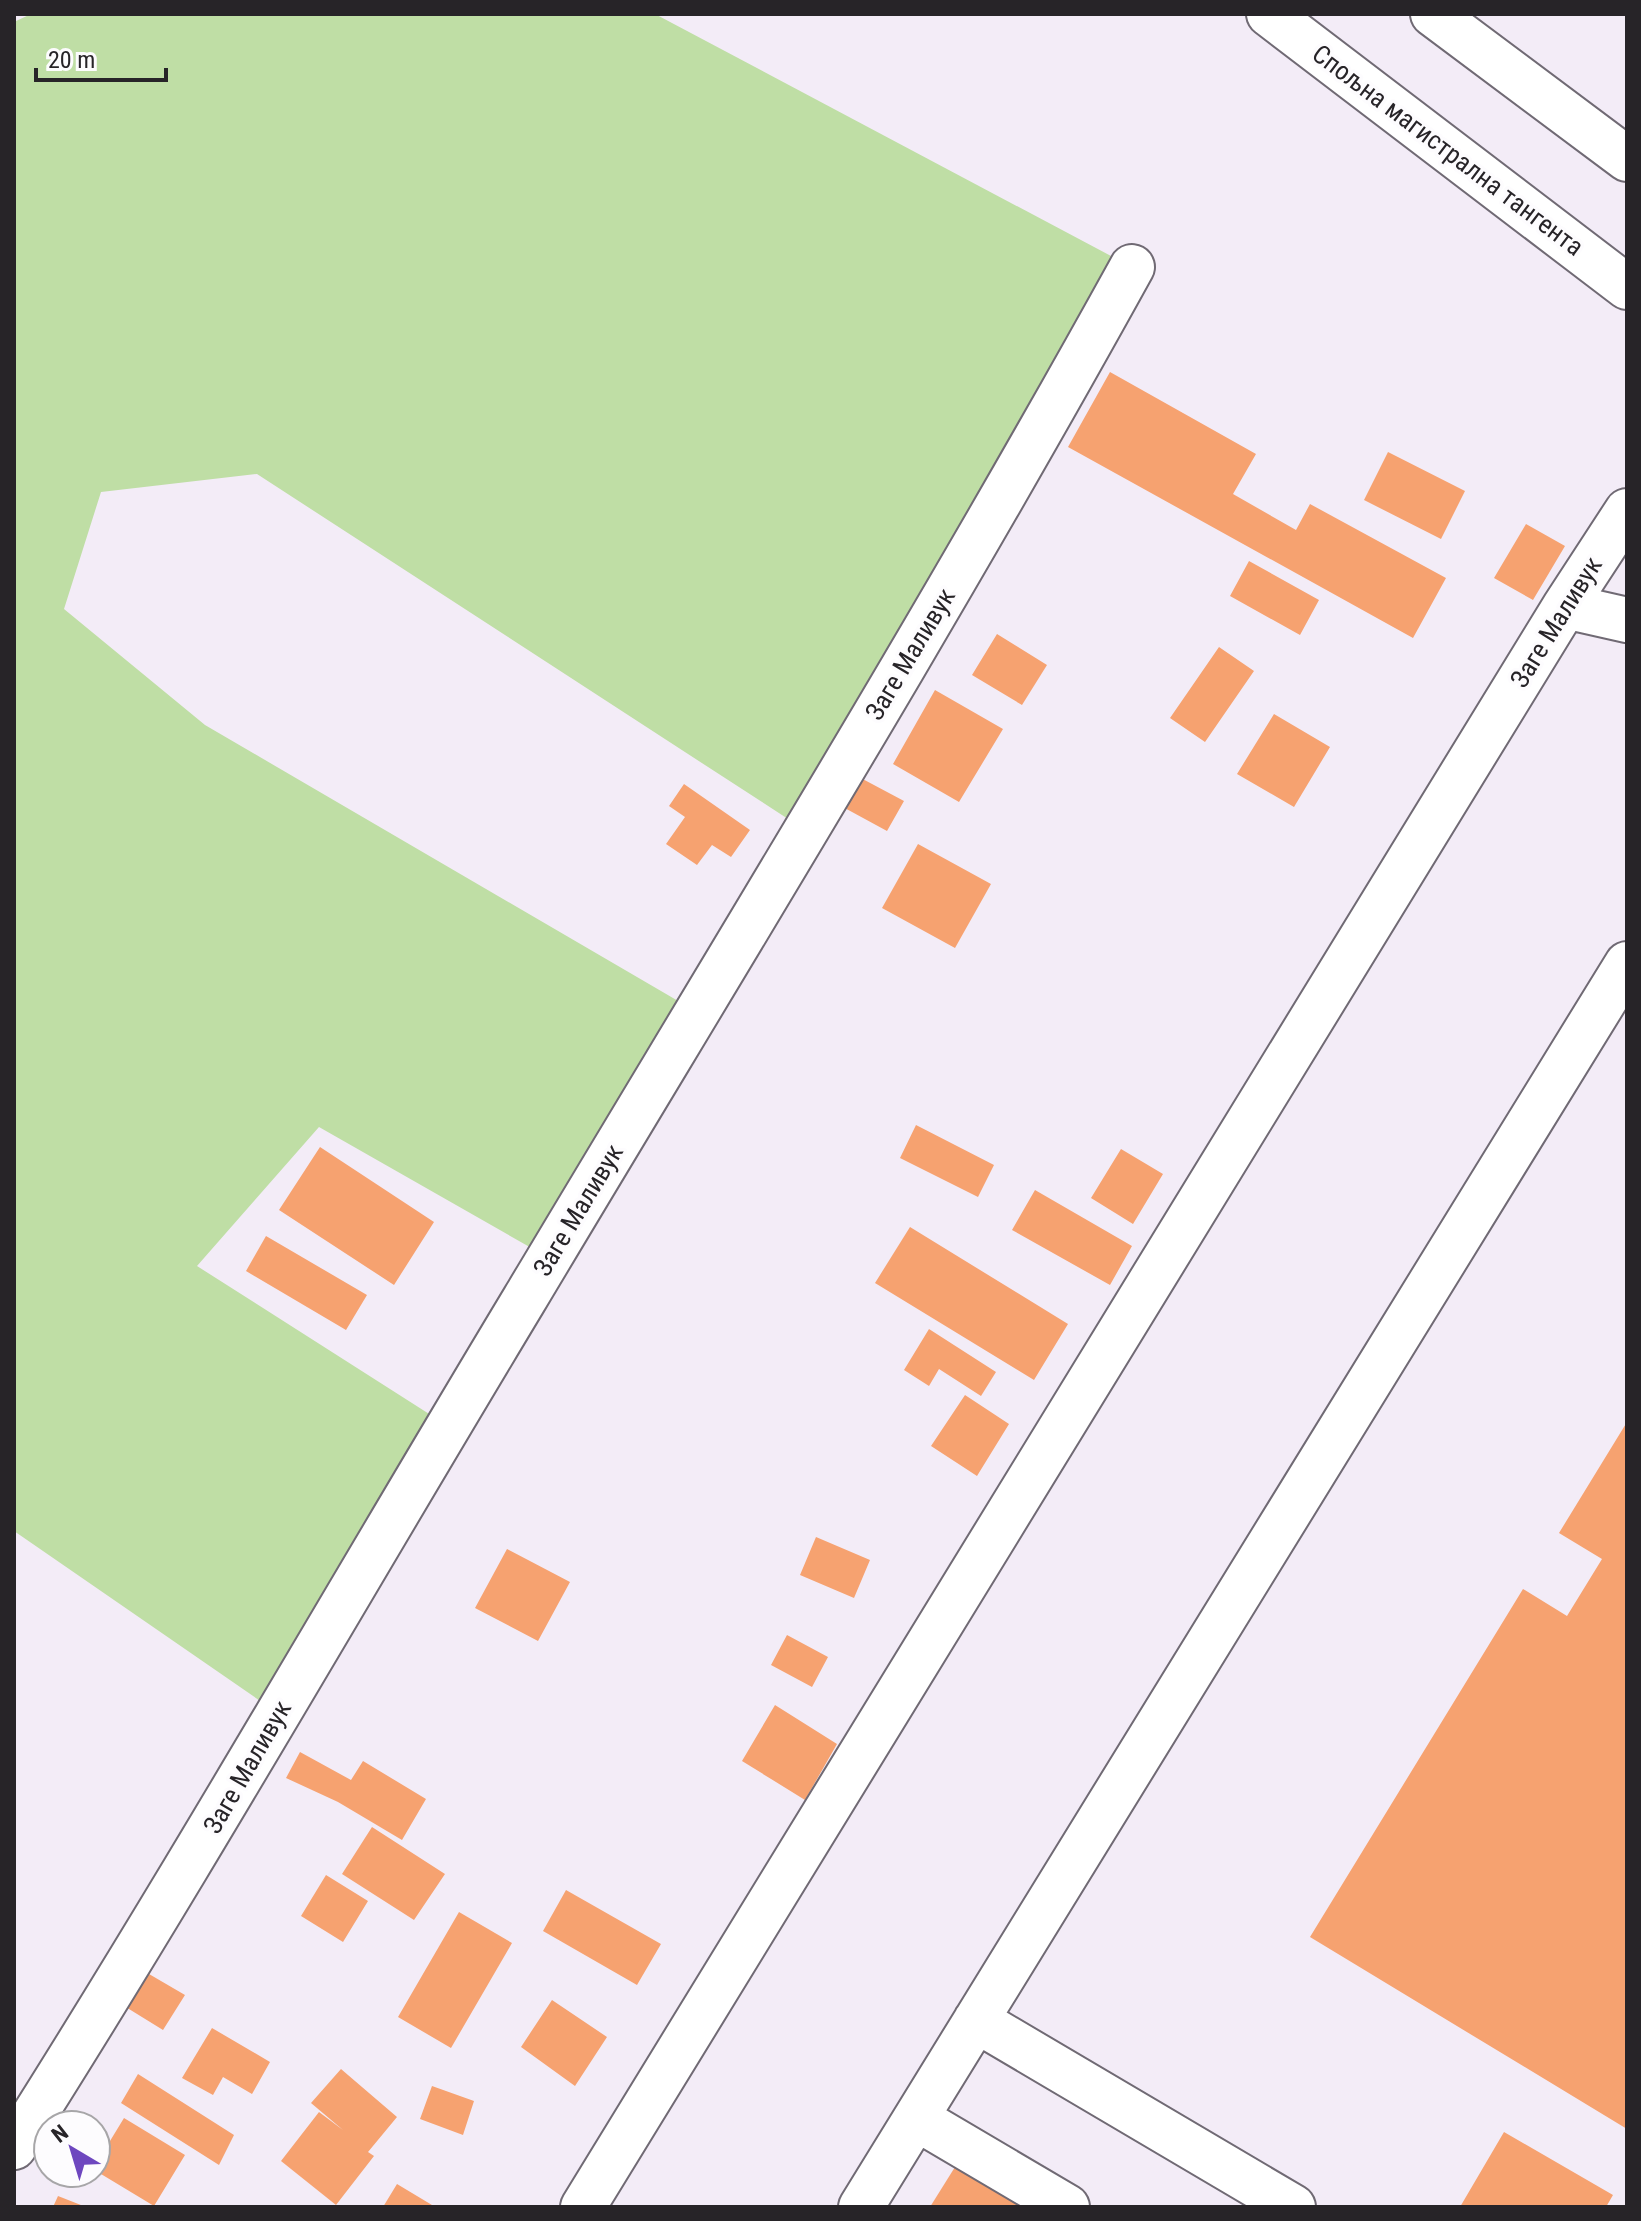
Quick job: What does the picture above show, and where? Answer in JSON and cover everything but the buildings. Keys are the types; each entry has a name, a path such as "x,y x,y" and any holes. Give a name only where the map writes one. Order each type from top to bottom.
{"main road":[{"name":"Спољна магистрална тангента","path":"1269,14 1627,287"},
{"path":"1433,14 1627,159"},
{"name":"Заге Маливук","path":"14,2147 250,1765 392,1519 1021,469 1132,267"},
{"name":"Заге Маливук","path":"583,2207 1565,606 1627,511"},
{"path":"1565,606 1627,620"},
{"path":"861,2207 1627,964"},
{"path":"976,2020 1293,2207"},
{"path":"916,2118 1067,2207"}],"green space":[{"path":"31,14 655,14 1128,265 805,830 257,474 101,492 64,609 205,725 697,1012 549,1258 319,1127 197,1266 448,1426 279,1714 14,1531 14,22"}]}
